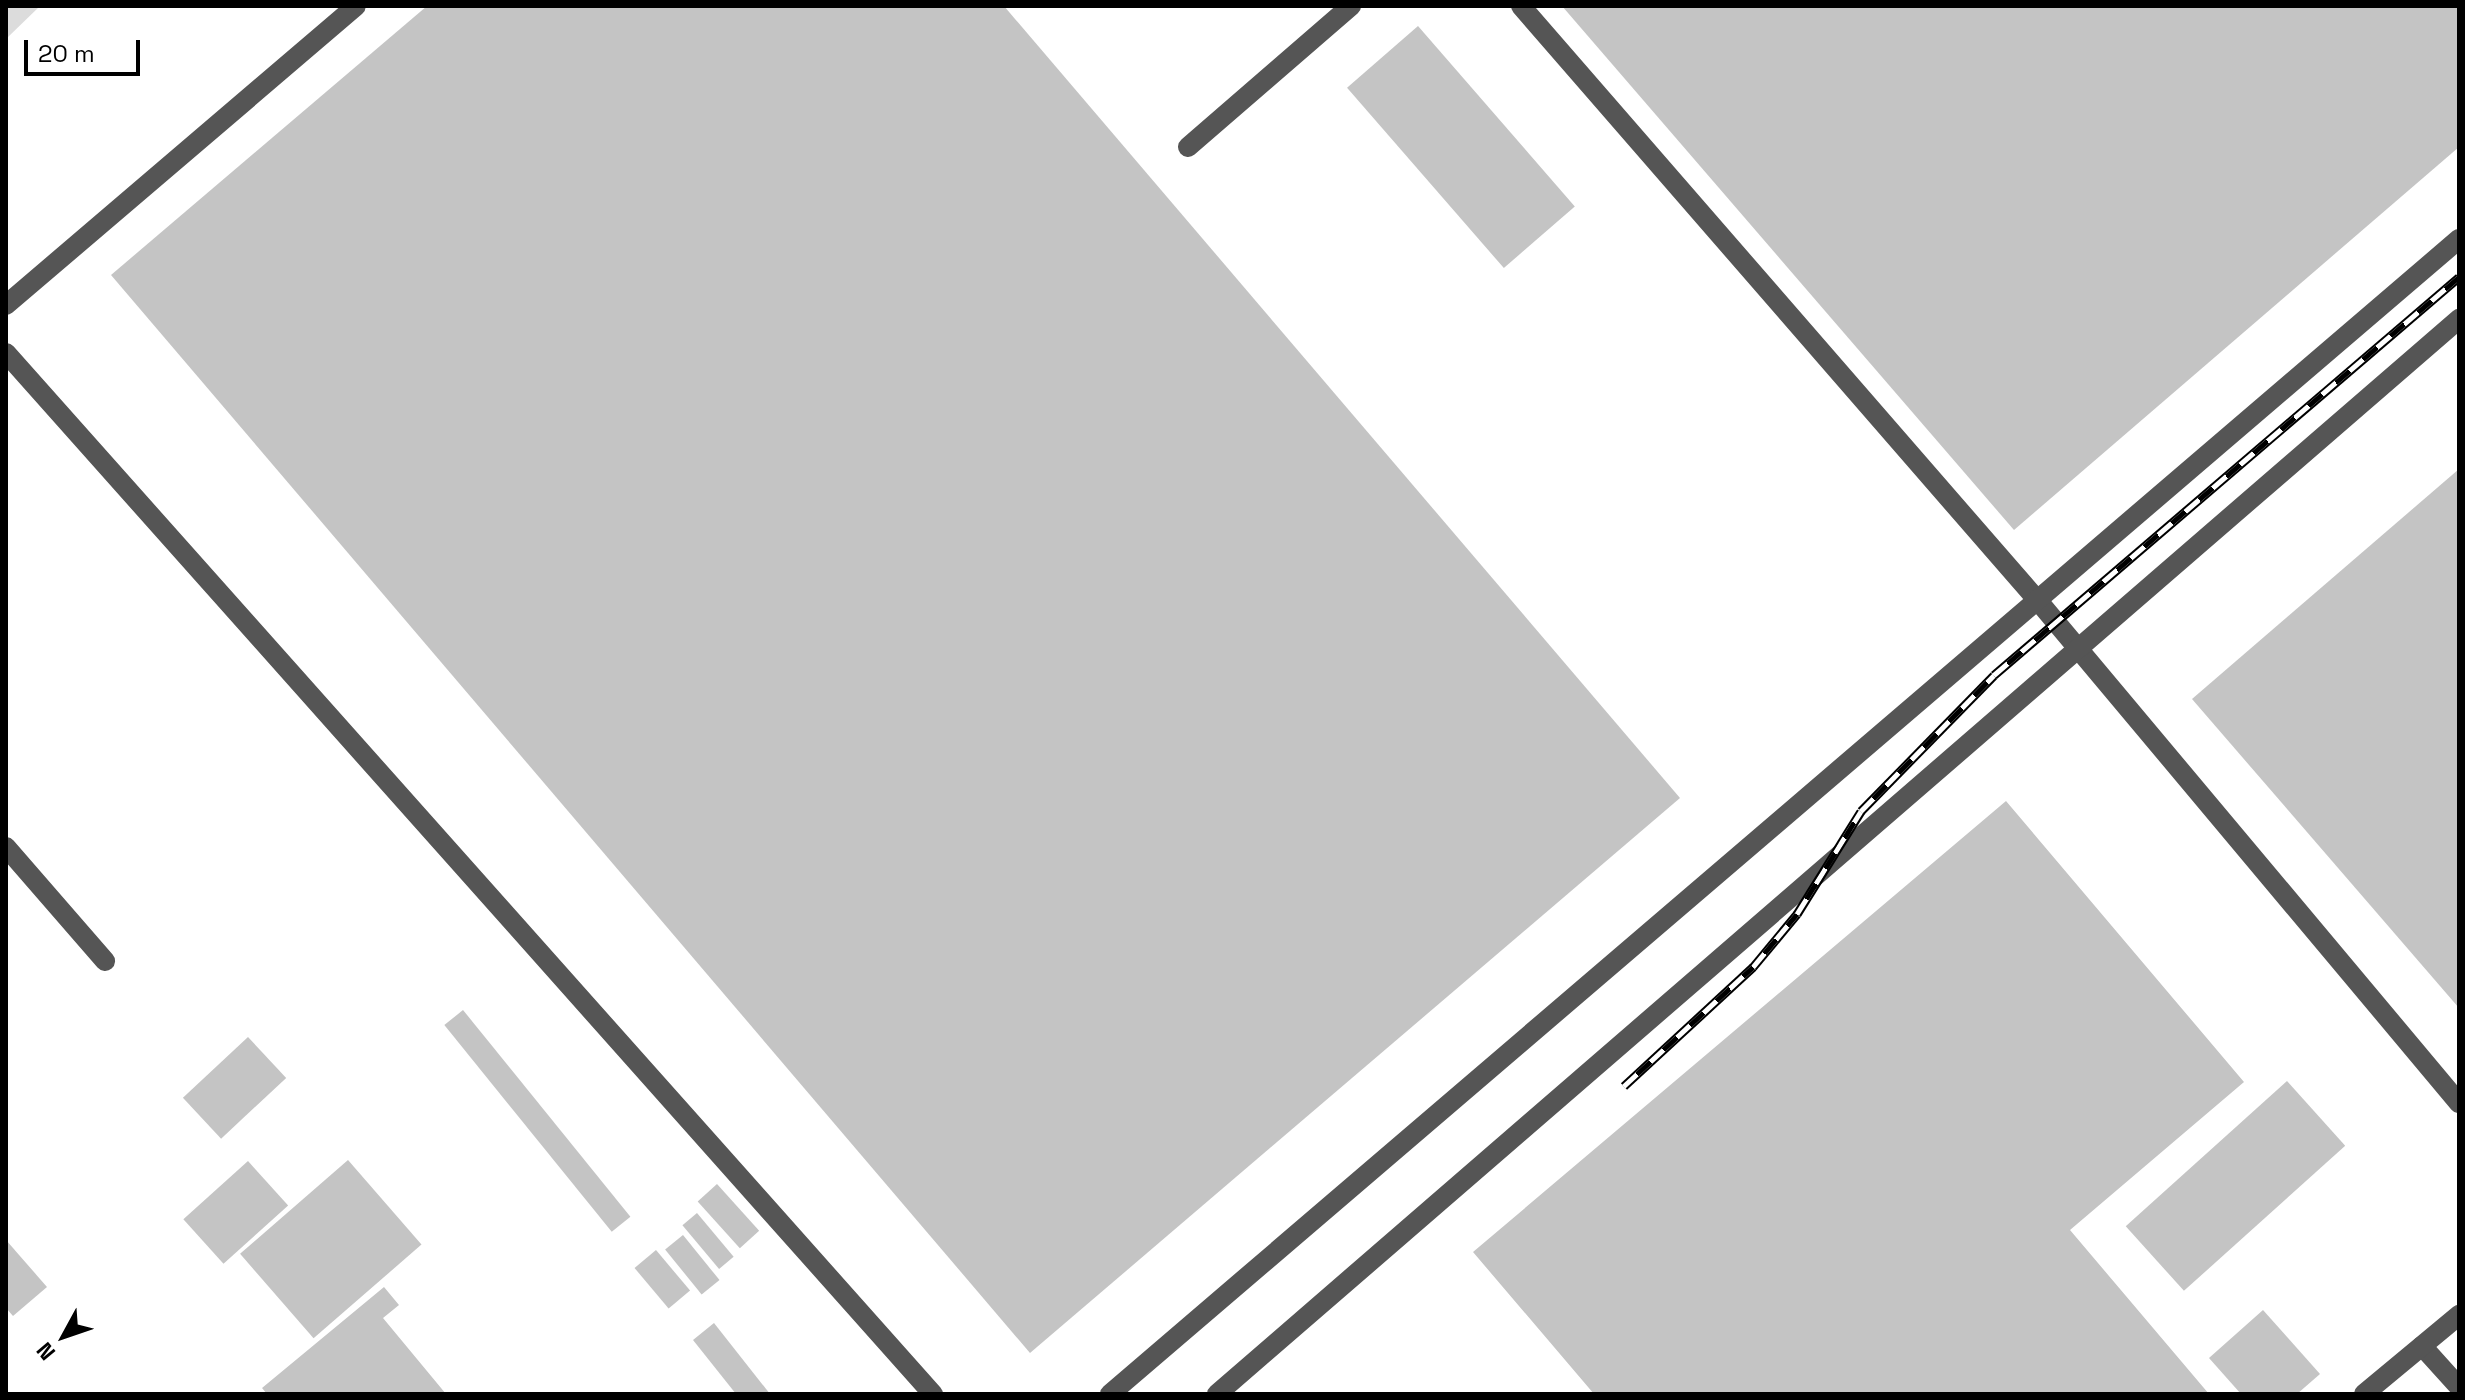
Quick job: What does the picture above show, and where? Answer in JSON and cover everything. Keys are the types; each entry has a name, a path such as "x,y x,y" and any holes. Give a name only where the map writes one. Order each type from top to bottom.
{"lane":[{"path":"6,305 356,6"},
{"path":"1188,147 1351,6"},
{"path":"1521,6 2039,602 2459,1103"},
{"path":"1110,1394 2039,602 2459,239"},
{"path":"1217,1394 2076,646 2459,319"},
{"path":"6,353 933,1394"},
{"path":"6,847 105,961"},
{"path":"2364,1394 2459,1315"},
{"path":"2422,1346 2459,1387"}],"shaded area":[{"path":"6,6 40,6 6,39"}],"building":[{"path":"427,6 1004,6 1680,798 1030,1353 111,275"},
{"path":"1562,6 2459,6 2459,147 2014,530"},
{"path":"1418,26 1575,206 1504,268 1347,88"},
{"path":"2459,469 2459,1008 2192,699"},
{"path":"2006,801 2244,1082 2070,1230 2209,1394 1594,1394 1473,1252"},
{"path":"463,1010 630,1217 612,1232 444,1025"},
{"path":"248,1037 286,1078 221,1139 183,1098"},
{"path":"2287,1081 2345,1146 2184,1291 2126,1226"},
{"path":"348,1160 421,1245 314,1338 240,1254"},
{"path":"248,1161 288,1206 223,1264 183,1219"},
{"path":"717,1184 759,1231 740,1248 698,1201"},
{"path":"697,1213 734,1257 719,1269 682,1225"},
{"path":"683,1235 720,1280 702,1295 665,1249"},
{"path":"6,1240 47,1287 13,1316 6,1308"},
{"path":"656,1250 690,1291 669,1309 635,1268"},
{"path":"384,1287 399,1305 383,1318 446,1394 267,1394 262,1388"},
{"path":"2263,1310 2320,1374 2297,1394 2241,1394 2209,1358"},
{"path":"714,1323 770,1394 736,1394 693,1340"}],"railway":[{"path":"1624,1086 1753,967 1797,914 1861,811 1994,675 2459,277"}]}
